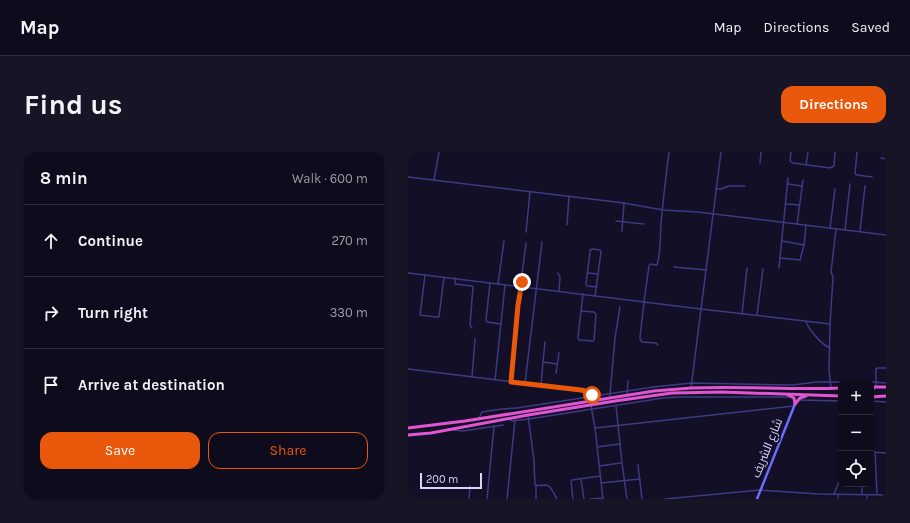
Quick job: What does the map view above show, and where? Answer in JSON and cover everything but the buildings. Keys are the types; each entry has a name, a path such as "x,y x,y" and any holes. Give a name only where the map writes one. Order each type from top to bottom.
{"highway":[{"path":"876,387 886,387"},
{"path":"408,428 478,418 593,398 627,398 654,391 691,388 838,388"},
{"path":"408,435 507,418 528,417 627,398 663,394 722,392 838,396"},
{"path":"785,394 793,397 794,405"},
{"path":"794,405 798,400 807,395"},
{"path":"874,397 886,396"},
{"path":"430,425 426,429 431,432"},
{"path":"415,427 420,430 417,434"}],"main road":[{"name":"شارع الشريف","path":"757,499 794,405"}],"street":[{"path":"434,180 439,152"},
{"path":"658,345 656,343 642,342 640,340 649,266 650,264 657,265 660,254 659,246 669,152"},
{"path":"691,388 721,152"},
{"path":"760,163 761,152"},
{"path":"791,152 791,163 830,168 834,166 835,152"},
{"path":"806,165 808,152"},
{"path":"857,152 855,174 872,177"},
{"path":"881,158 886,159"},
{"path":"408,177 624,203 663,210 698,212 886,235"},
{"path":"779,268 788,178"},
{"path":"797,224 803,180"},
{"path":"787,184 802,186"},
{"path":"845,230 850,184"},
{"path":"716,189 729,186 745,186"},
{"path":"860,232 865,186"},
{"path":"830,228 835,189"},
{"path":"526,232 530,192"},
{"path":"567,225 569,196"},
{"path":"622,231 624,203"},
{"path":"786,204 800,205"},
{"path":"616,221 644,224"},
{"path":"780,258 800,260 804,245 806,225"},
{"path":"831,388 829,370 833,277 831,272 836,229"},
{"path":"498,284 504,241"},
{"path":"782,241 804,245"},
{"path":"525,383 538,288 542,242"},
{"path":"511,382 518,305 526,243"},
{"path":"596,296 597,287 598,274 601,251 594,249 590,250 587,286 597,287"},
{"path":"674,267 706,270"},
{"path":"742,314 747,268"},
{"path":"757,316 763,270"},
{"path":"408,273 830,324"},
{"path":"558,273 560,277 559,291"},
{"path":"588,273 598,274"},
{"path":"425,275 420,315 436,317 438,317 444,277"},
{"path":"455,278 455,284 474,287 470,325 472,328"},
{"path":"490,283 486,320 487,322 501,324"},
{"path":"495,380 505,285"},
{"path":"581,311 594,312 596,314 593,341 582,341 578,339 581,311 583,294"},
{"path":"610,398 615,338 620,307"},
{"path":"806,321 809,329 824,345 830,348"},
{"path":"472,377 475,339"},
{"path":"541,385 545,342"},
{"path":"556,373 559,353"},
{"path":"543,362 557,364"},
{"path":"876,387 876,369 886,368"},
{"path":"408,369 589,392 593,398 653,387 692,383 793,385 816,382 838,382"},
{"path":"627,404 628,381"},
{"path":"876,382 886,382"},
{"path":"653,387 654,391"},
{"path":"507,418 510,420 515,420 663,398 793,397"},
{"path":"798,400 838,401"},
{"path":"874,401 886,402"},
{"path":"590,499 603,498 591,405"},
{"path":"595,428 794,405"},
{"path":"616,406 627,499"},
{"path":"528,417 536,486 536,499"},
{"path":"507,499 515,420"},
{"path":"449,429 463,431 503,425"},
{"path":"487,499 494,426"},
{"path":"597,447 620,444"},
{"path":"878,495 875,452 886,453"},
{"path":"599,466 622,463"},
{"path":"638,465 642,499"},
{"path":"573,499 571,480 600,476"},
{"path":"581,478 584,499"},
{"path":"601,483 640,479"},
{"path":"834,494 838,484"},
{"path":"536,486 548,485 557,499"},
{"path":"469,499 470,486"},
{"path":"862,487 862,494"},
{"path":"665,499 760,490 804,493 886,495"},
{"path":"838,494 838,499"}],"route":[{"path":"522,282 518,305 511,382 581,390 589,392 592,395"}]}
